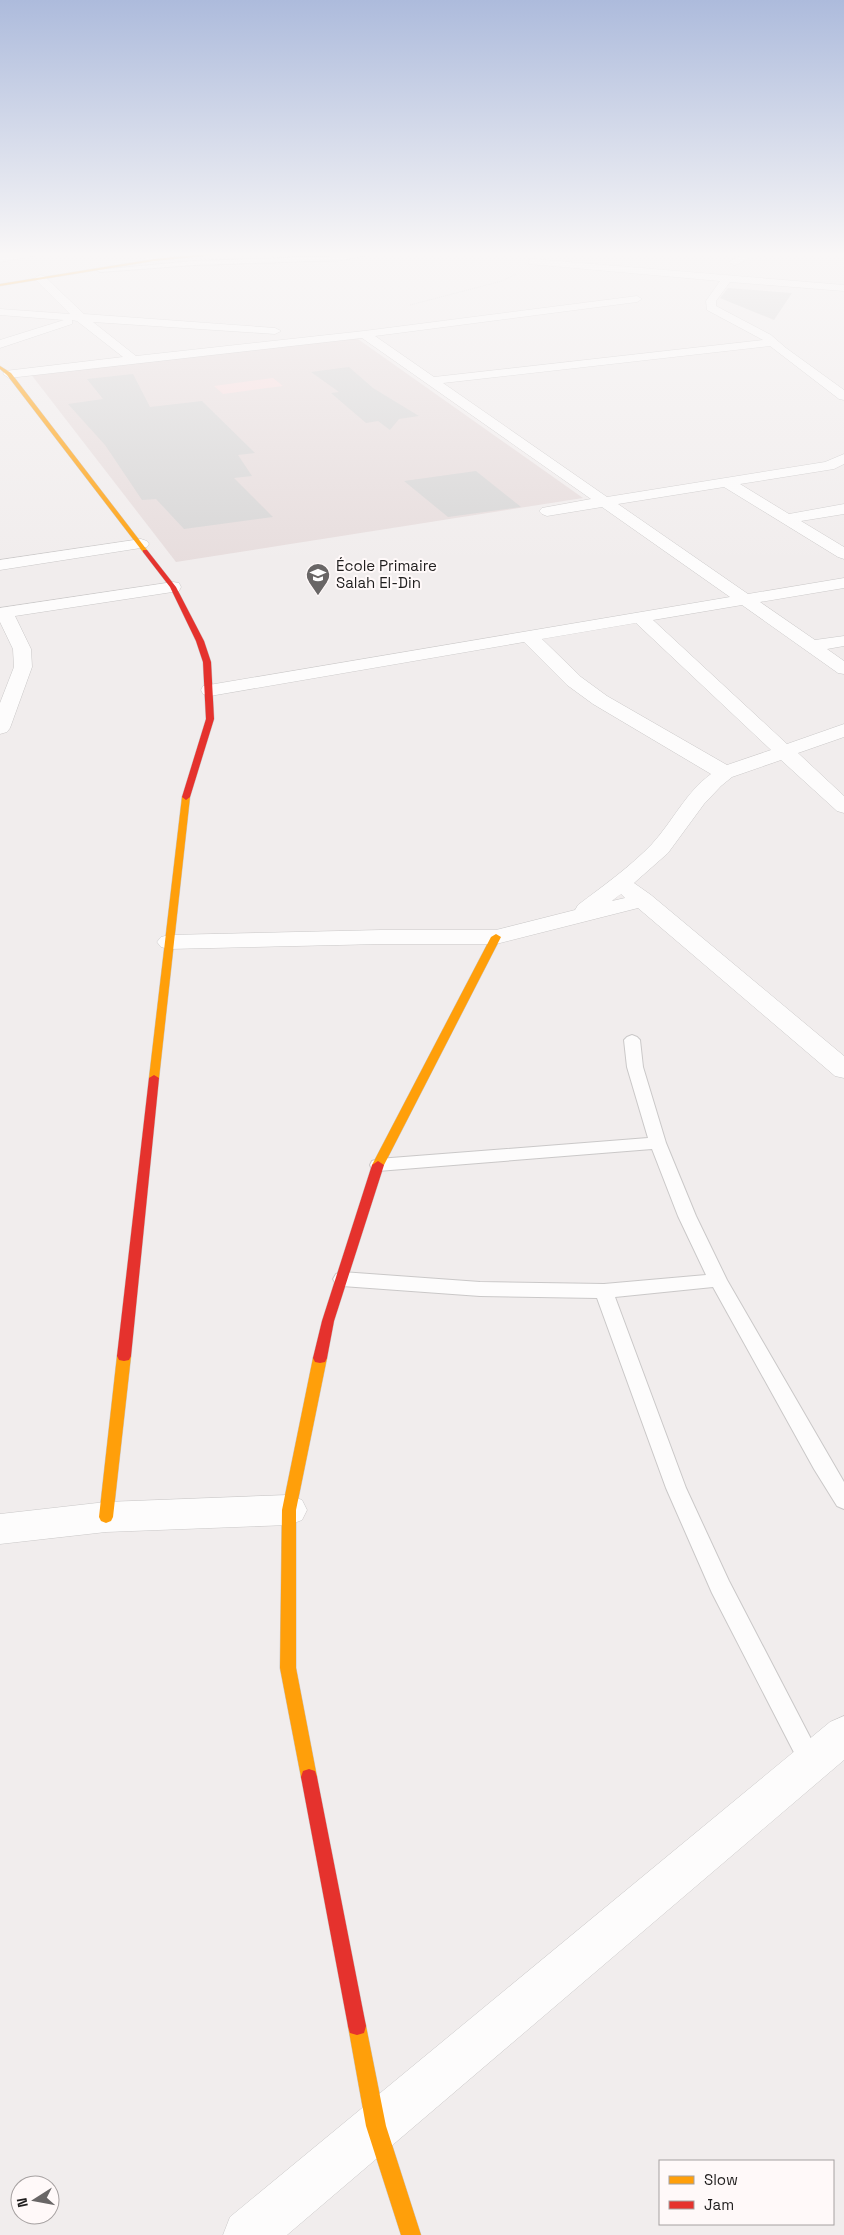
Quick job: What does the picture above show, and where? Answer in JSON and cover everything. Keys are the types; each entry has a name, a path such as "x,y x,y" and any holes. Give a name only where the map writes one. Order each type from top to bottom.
{"street":[{"path":"131,357 134,360"},
{"path":"4,370 157,357"},
{"path":"398,357 844,669"},
{"path":"432,381 639,357"},
{"path":"791,357 844,396"},
{"path":"4,370 173,587 200,641 207,662 210,690 210,719 184,803 106,1517"},
{"path":"548,511 829,466 844,458"},
{"path":"726,482 844,554"},
{"path":"786,519 844,509"},
{"path":"3,560 141,544"},
{"path":"210,690 844,583"},
{"path":"0,728 23,667 22,649 2,612 173,587"},
{"path":"639,617 844,807"},
{"path":"528,636 574,680 600,700 725,773"},
{"path":"812,646 844,641"},
{"path":"577,916 633,874 660,847 710,782 725,773 844,730"},
{"path":"622,883 841,1065"},
{"path":"169,942 371,937 496,937 643,900"},
{"path":"411,2235 376,2126 288,1668 289,1510 328,1321 378,1165 496,937"},
{"path":"0,1529 106,1517 289,1510"},
{"path":"248,2235 828,1749"}],"lane":[{"path":"632,1040 635,1067 658,1143 687,1216 718,1280 821,1463 844,1500"},
{"path":"378,1165 658,1143"},
{"path":"342,1279 480,1288 604,1291 718,1280"},
{"path":"604,1291 676,1488 720,1586 828,1749"}],"shaded area":[{"path":"172,357 384,357 583,498 176,562 30,373"},
{"path":"273,378 283,386 223,394 214,386"}],"building":[{"path":"349,367 373,388 419,416 399,419 390,430 378,421 366,423 331,393 339,392 311,372"},
{"path":"133,374 150,407 202,401 255,453 238,455 252,476 234,478 273,517 184,529 156,499 142,500 105,445 68,404 103,399 87,379"},
{"path":"476,471 521,507 448,517 404,481"}],"traffic: slow":[{"path":"0,367 9,374 145,551"},
{"path":"154,1078 186,797"},
{"path":"378,1165 496,937"},
{"path":"106,1517 124,1356"},
{"path":"309,1777 288,1668 289,1510 320,1358"},
{"path":"357,2026 376,2126 411,2235"}],"traffic: jam":[{"path":"145,551 173,587 200,641 207,662 210,719 186,797"},
{"path":"124,1356 154,1078"},
{"path":"320,1358 328,1321 378,1165"},
{"path":"309,1777 357,2026"}],"place":[{"name":"École Primaire Salah El-Din","path":"318,596"}]}
